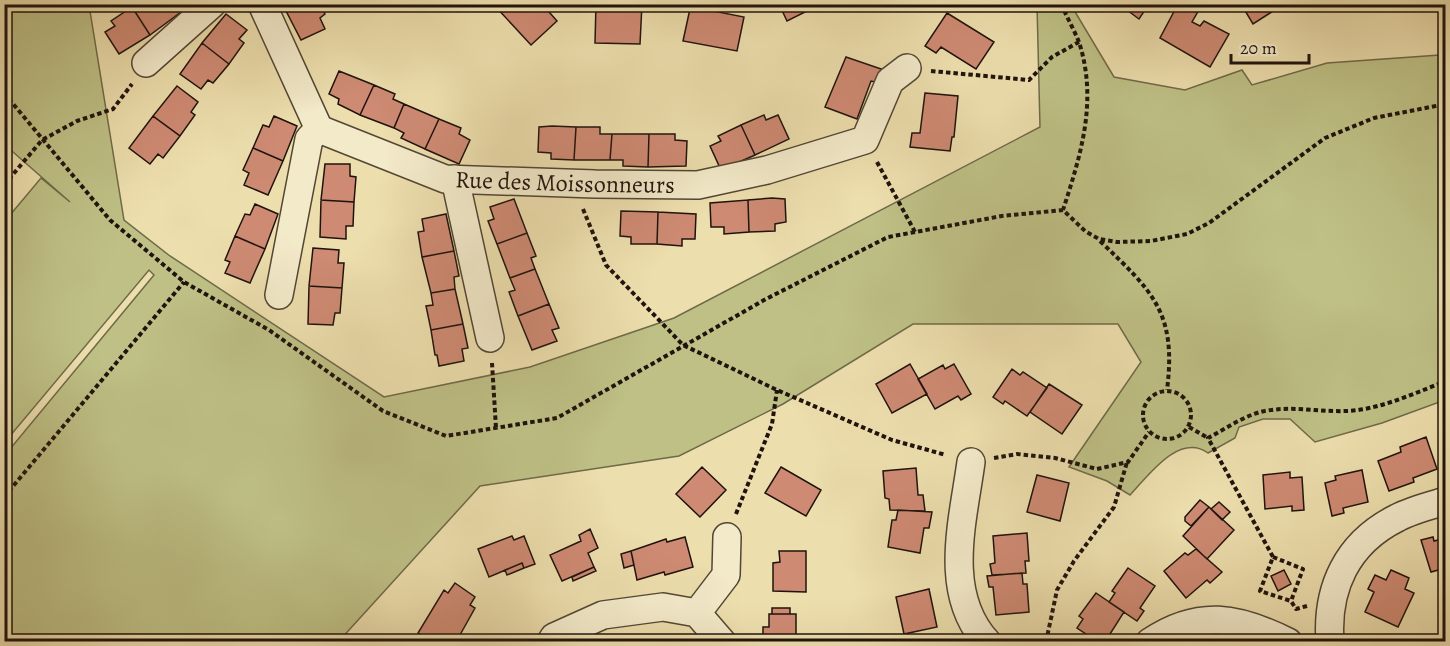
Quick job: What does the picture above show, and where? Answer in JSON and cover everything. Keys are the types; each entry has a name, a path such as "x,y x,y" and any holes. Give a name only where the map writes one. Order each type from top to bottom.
{"street":[{"path":"146,63 212,4"},
{"path":"262,4 319,129 309,139 279,295"},
{"path":"865,140 890,81 907,68"},
{"name":"Rue des Moissonneurs","path":"319,129 445,179 572,183 698,185 767,170 865,140"},
{"path":"455,179 490,338"},
{"path":"971,462 959,560 960,590 968,613 978,632 987,642"},
{"path":"1330,642 1331,600 1344,565 1358,547 1377,530 1397,518 1446,501"},
{"path":"697,613 726,575 726,537"},
{"path":"551,642 554,637 603,615 663,607 697,613 722,642"},
{"path":"1150,642 1184,624 1213,620 1257,626 1288,642"}],"path":[{"path":"1061,4 1078,42 1087,74 1088,104 1084,143 1063,210"},
{"path":"907,68 1029,80 1052,57 1078,42"},
{"path":"4,184 42,140 77,121 113,109 146,63"},
{"path":"4,93 110,220 184,282 268,330 383,411 446,436 557,418 766,299 888,237 1002,216 1063,210 1085,231 1099,239 1143,283 1156,301 1168,341 1167,390"},
{"path":"1099,239 1117,242 1151,241 1187,234 1218,217 1325,138 1374,118 1446,104"},
{"path":"865,140 915,232"},
{"path":"572,183 606,265 683,345 777,390 892,440 971,462 1017,454 1055,458 1097,469 1128,462"},
{"path":"4,497 184,282"},
{"path":"490,338 496,428"},
{"path":"1208,438 1244,419 1268,410 1291,408 1337,412 1361,410 1446,381"},
{"path":"726,537 771,424 777,390"},
{"path":"1167,390 1177,392 1185,398 1192,417 1189,427 1183,434 1166,439 1156,437 1149,432 1143,419 1145,405 1154,394 1167,390"},
{"path":"1189,427 1208,438 1273,557 1303,569 1291,601"},
{"path":"1046,642 1057,590 1074,561 1114,507 1128,462 1149,432"},
{"path":"1273,557 1260,591 1291,601 1296,609 1331,600"}],"green space":[{"path":"5,4 89,5 124,220 170,256 384,397 530,367 674,318 1040,127 1037,5 1071,5 1114,77 1185,90 1242,70 1252,85 1327,63 1445,53 1445,400 1382,423 1315,442 1290,419 1263,419 1239,427 1235,438 1208,453 1197,448 1186,448 1175,452 1155,468 1130,495 1107,481 1069,467 1141,362 1118,324 913,324 783,404 679,456 480,486 339,641 5,641 5,455 154,275 149,270 5,442 5,221 41,178 70,202 5,145"}],"building":[{"path":"135,4 176,4 181,12 150,35 132,7"},
{"path":"289,4 320,4 325,14 320,18 325,29 301,40 284,7"},
{"path":"496,4 542,4 557,21 531,45 495,6"},
{"path":"596,4 614,4 614,7 624,8 624,4 642,4 640,44 595,43"},
{"path":"691,4 714,4 713,11 744,17 737,51 683,41"},
{"path":"779,4 821,4 787,21"},
{"path":"1119,4 1149,4 1139,19"},
{"path":"1178,4 1194,4 1200,8 1192,22 1200,26 1204,21 1229,34 1210,67 1160,38"},
{"path":"1241,4 1284,4 1253,24"},
{"path":"132,7 150,35 119,54 105,32 115,26 111,21"},
{"path":"947,13 994,42 976,69 941,47 936,53 925,46"},
{"path":"226,14 247,30 239,39 244,43 229,64 202,43"},
{"path":"202,43 229,64 213,83 208,80 201,89 180,74"},
{"path":"846,57 884,70 880,83 871,81 857,119 825,107"},
{"path":"339,71 374,85 360,115 338,104 339,99 329,94"},
{"path":"374,85 395,94 393,99 404,104 394,128 360,115"},
{"path":"177,86 198,102 191,112 195,115 180,136 153,116"},
{"path":"925,93 958,96 954,137 952,137 950,151 910,147 912,133 920,133"},
{"path":"404,104 439,119 425,149 401,138 404,133 394,128"},
{"path":"764,115 766,120 778,115 789,139 755,155 741,125"},
{"path":"153,116 180,136 163,158 158,154 150,164 129,148"},
{"path":"274,116 297,126 283,161 253,148 263,125 269,127"},
{"path":"439,119 461,128 459,134 470,140 459,164 425,149"},
{"path":"741,125 755,155 721,170 710,146 721,141 718,136"},
{"path":"539,127 576,127 574,160 551,159 551,153 538,152"},
{"path":"576,127 600,127 600,134 612,134 610,160 574,160"},
{"path":"612,134 649,134 648,167 623,166 623,160 610,160"},
{"path":"649,134 675,134 675,140 687,141 686,166 648,167"},
{"path":"253,148 283,161 268,195 244,185 249,173 243,170"},
{"path":"325,164 350,164 350,176 356,177 354,202 321,200"},
{"path":"514,199 527,233 497,244 488,221 494,219 490,207"},
{"path":"785,199 786,222 775,224 775,231 749,232 748,200"},
{"path":"321,200 354,202 353,226 346,226 346,239 320,237"},
{"path":"748,200 749,232 724,234 724,227 711,227 710,203"},
{"path":"255,204 278,214 265,249 235,236 245,214 250,215"},
{"path":"621,211 658,212 657,244 631,244 631,237 620,236"},
{"path":"658,212 696,214 695,239 682,239 682,246 657,244"},
{"path":"446,214 454,251 422,257 418,232 424,231 422,219"},
{"path":"527,233 536,256 531,258 535,269 510,278 497,244"},
{"path":"235,236 265,249 250,283 225,273 230,262 225,260"},
{"path":"313,248 339,250 338,263 344,263 342,288 309,286"},
{"path":"454,251 459,276 454,277 455,289 431,293 422,257"},
{"path":"535,269 549,304 518,316 509,292 515,290 510,278"},
{"path":"309,286 342,288 340,313 335,313 333,325 308,324"},
{"path":"455,289 463,324 431,330 426,306 433,305 431,293"},
{"path":"549,304 559,328 552,330 557,341 532,350 518,316"},
{"path":"463,324 468,348 462,349 464,361 439,366 431,330"},
{"path":"910,364 927,394 892,413 876,384"},
{"path":"954,364 971,394 961,400 958,396 935,409 918,379 943,365 945,369"},
{"path":"1012,369 1020,375 1023,372 1047,388 1027,416 1005,401 1003,404 993,397"},
{"path":"1049,384 1082,405 1062,434 1030,412"},
{"path":"1426,437 1437,469 1413,478 1414,482 1389,491 1378,461 1401,452 1400,447"},
{"path":"702,467 726,490 700,517 676,494"},
{"path":"781,467 821,490 806,516 765,493"},
{"path":"916,468 918,495 923,495 925,511 890,510 889,499 885,498 883,471"},
{"path":"1362,470 1368,502 1343,508 1344,513 1332,516 1325,483 1336,480 1335,476"},
{"path":"1290,472 1290,478 1302,477 1304,510 1292,511 1292,506 1265,509 1263,475"},
{"path":"1037,475 1069,483 1060,521 1027,512"},
{"path":"1200,500 1209,507 1191,526 1185,521 1185,517"},
{"path":"1219,502 1230,512 1222,520 1211,509"},
{"path":"1209,507 1234,530 1207,559 1183,536"},
{"path":"898,510 932,512 929,528 924,528 920,553 888,547 892,520 896,520"},
{"path":"590,529 598,548 588,553 594,567 562,581 550,555 581,541 579,535"},
{"path":"1027,533 1029,561 1025,561 1026,573 992,575 990,564 995,563 993,536"},
{"path":"512,536 514,540 524,536 535,564 524,568 522,563 489,577 478,549"},
{"path":"685,537 693,567 637,580 631,551 666,539 667,542"},
{"path":"1433,537 1434,541 1446,538 1446,572 1443,573 1442,569 1431,572 1421,540"},
{"path":"1196,549 1222,572 1210,583 1207,580 1186,598 1164,571 1185,553 1188,555"},
{"path":"631,551 634,565 624,568 621,554"},
{"path":"779,551 806,551 806,592 773,591 773,563 780,562"},
{"path":"522,563 524,568 507,575 505,570"},
{"path":"594,567 596,571 573,581 572,577"},
{"path":"1128,568 1155,586 1140,608 1144,611 1137,621 1109,602 1115,593 1112,591"},
{"path":"1284,570 1291,584 1278,591 1271,576"},
{"path":"1391,570 1409,578 1405,589 1414,593 1398,627 1365,612 1374,592 1368,589 1375,575 1386,580"},
{"path":"1022,573 1023,584 1027,584 1029,612 996,615 993,587 989,587 987,576"},
{"path":"455,583 475,597 470,605 475,608 456,642 433,642 418,633 444,590 448,593"},
{"path":"929,589 937,627 904,634 896,597"},
{"path":"1096,593 1124,612 1110,634 1112,636 1108,642 1098,642 1077,628 1083,619 1079,616"},
{"path":"772,608 790,608 790,614 772,614"},
{"path":"769,614 796,614 796,642 763,642 763,627 769,627"}]}
